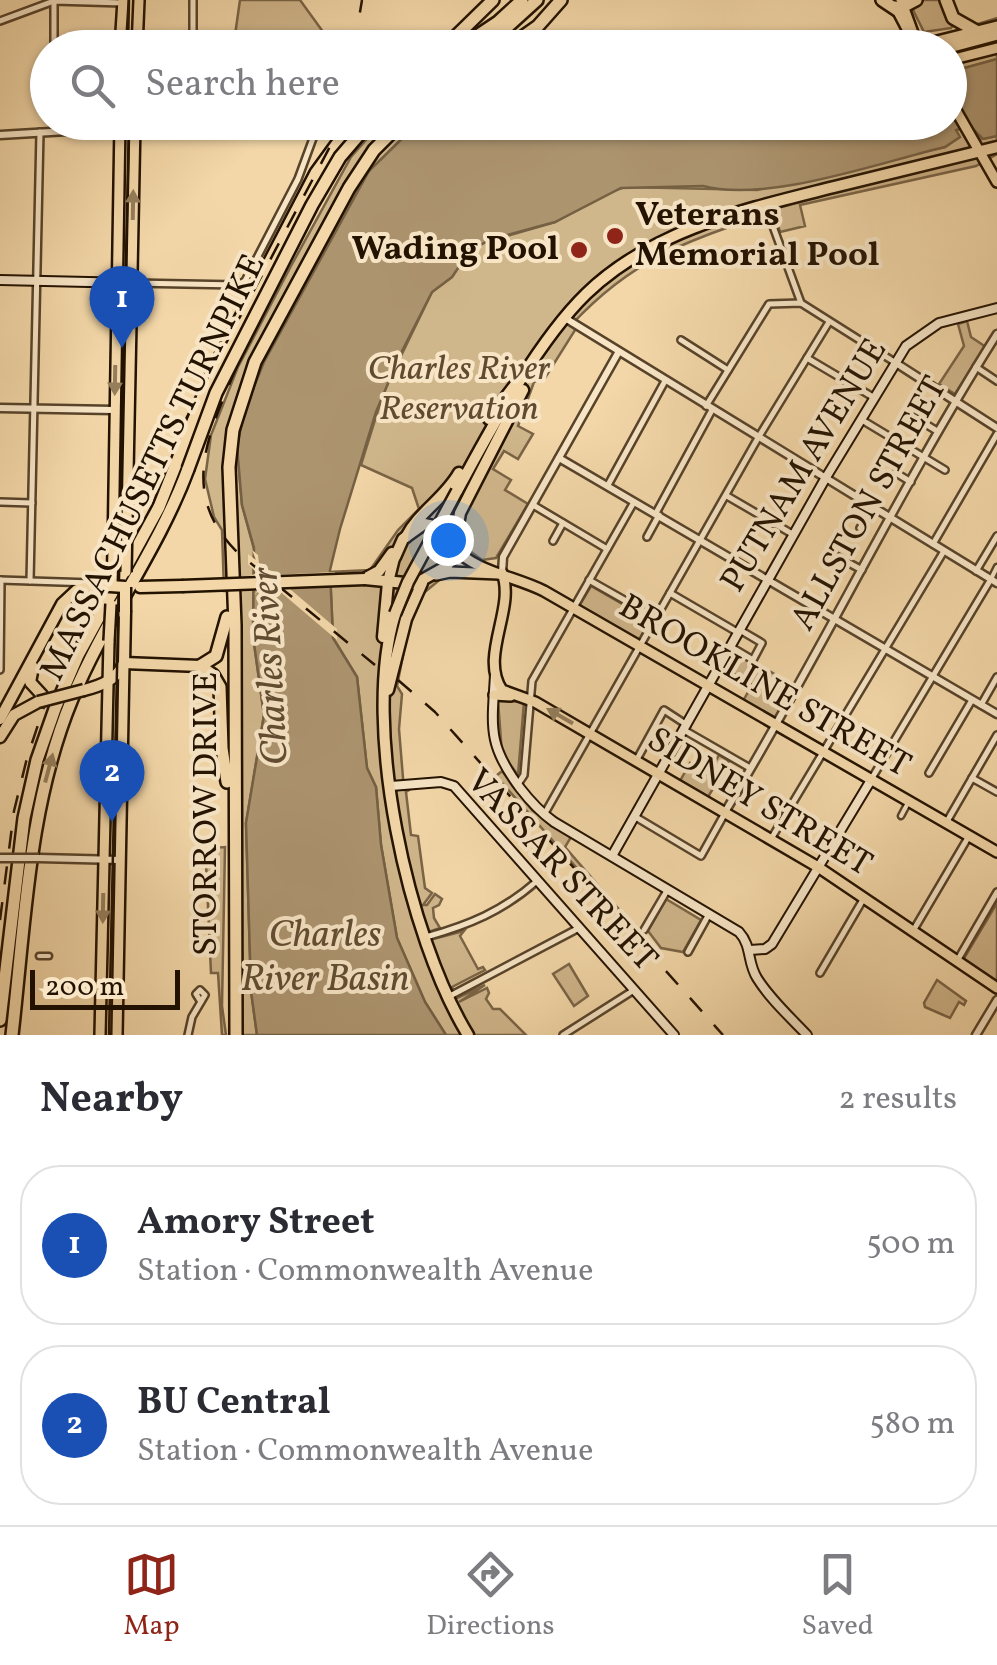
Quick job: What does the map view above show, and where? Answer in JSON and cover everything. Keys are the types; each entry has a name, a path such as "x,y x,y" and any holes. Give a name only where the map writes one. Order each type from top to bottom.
{"highway":[{"path":"462,30 493,0"},
{"path":"491,30 509,20 522,0"},
{"path":"498,30 537,0"},
{"path":"882,0 902,3"},
{"path":"946,0 952,18 976,31"},
{"path":"533,30 560,2"},
{"path":"967,49 997,41"},
{"name":"MASSACHUSETTS TURNPIKE","path":"12,1035 36,829 57,741 88,665 163,528 205,387 316,173 340,140"},
{"name":"MASSACHUSETTS TURNPIKE","path":"0,1020 23,826 40,750 71,670 182,467 312,205 355,140"},
{"name":"STORROW DRIVE","path":"228,1035 223,466 227,429 238,385 257,344 344,183 375,140"},
{"name":"STORROW DRIVE","path":"236,1035 234,593 229,466 233,430 245,387 263,346 358,172 384,140"},
{"path":"468,1035 447,997 423,938 391,786 386,690 397,615 514,395 565,318 602,280 642,251 678,233 765,204 997,147"},
{"path":"365,578 380,570 414,523 451,487 500,402 530,370"},
{"path":"0,720 67,598 82,588 365,578 403,584 429,578 448,564 460,514 510,420 530,370"},
{"path":"386,690 380,674 388,582 400,545 420,526 435,524 447,531 454,547"},
{"path":"400,545 396,571 403,584"},
{"path":"386,690 407,616 429,578"},
{"path":"19,682 24,698 41,699 84,690 108,681 120,671 124,664 126,587"},
{"path":"41,699 30,682 32,668 67,606 94,588"},
{"path":"212,674 227,618"},
{"path":"124,664 200,666 211,662 217,653"},
{"path":"200,666 212,674 220,690 227,782"},
{"path":"0,736 21,710 41,699"}],"main road":[{"path":"138,30 140,0"},
{"path":"121,30 123,1"},
{"path":"902,3 914,30"},
{"path":"967,33 997,26"},
{"path":"967,129 997,182"},
{"path":"100,1035 120,140"},
{"path":"126,587 135,140"},
{"path":"0,280 133,283"},
{"name":"PUTNAM AVENUE","path":"612,856 825,478 906,346 940,324 997,308"},
{"name":"BROOKLINE STREET","path":"454,547 472,565 502,573 573,608 997,852"},
{"name":"BROOKLINE STREET","path":"429,578 448,572 490,576 502,573"},
{"path":"502,573 506,585 492,724 496,749 518,784 544,815 739,932 750,950 756,976 806,1035"},
{"path":"116,1035 124,664"},
{"path":"495,672 500,688 514,696"},
{"name":"SIDNEY STREET","path":"494,695 529,699 725,812 818,867 997,988"},
{"path":"0,720 21,710"},
{"path":"756,976 756,960 772,944 871,780"},
{"name":"VASSAR STREET","path":"391,786 441,782 451,785 674,1035"},
{"path":"750,950 766,948"}],"street":[{"path":"193,30 194,0"},
{"path":"0,21 54,2 123,1"},
{"path":"54,2 54,30"},
{"path":"0,136 30,133"},
{"path":"30,581 40,140"},
{"path":"133,283 238,285 248,277 315,140"},
{"path":"765,204 801,303 955,400 997,432 933,544"},
{"path":"646,537 728,370 769,304 801,303"},
{"path":"565,318 994,581"},
{"path":"544,815 758,438 829,322"},
{"name":"ALLSTON STREET","path":"634,816 701,856 955,400 997,335"},
{"path":"681,340 728,370"},
{"path":"502,573 503,557 618,353"},
{"path":"806,358 875,398"},
{"path":"976,367 997,381"},
{"path":"608,486 665,381"},
{"path":"0,408 114,410"},
{"path":"909,414 938,431"},
{"path":"862,420 945,470"},
{"path":"559,458 997,714"},
{"path":"896,473 910,482"},
{"path":"726,495 794,535"},
{"path":"518,784 524,773 534,678 634,501"},
{"path":"0,502 32,502"},
{"path":"533,505 607,549"},
{"path":"860,528 873,508"},
{"path":"552,541 562,523"},
{"path":"976,570 997,536"},
{"path":"771,840 944,551"},
{"path":"836,556 862,570"},
{"path":"871,780 994,581 997,567"},
{"path":"0,670 1,580 89,582 94,588"},
{"path":"589,580 656,618"},
{"path":"55,581 66,588 67,598"},
{"path":"670,593 762,643 753,660 731,647"},
{"path":"981,704 997,677"},
{"path":"928,773 972,700"},
{"path":"636,761 664,710 750,768"},
{"path":"946,823 997,735"},
{"path":"972,778 997,792"},
{"path":"901,816 909,802"},
{"path":"913,931 969,836"},
{"path":"0,858 121,860"},
{"path":"423,938 463,927 500,910 537,880"},
{"path":"644,930 668,889"},
{"path":"957,961 997,892"},
{"path":"820,973 864,898"},
{"path":"688,952 709,914"},
{"path":"447,997 579,928"},
{"path":"40,956 50,956"},
{"path":"563,1035 634,990"},
{"path":"976,1035 997,1000"},
{"path":"188,1035 201,1002"}],"green space":[{"path":"240,0 300,0 322,30 236,30"},
{"path":"922,0 942,0 945,14 954,24 951,28 923,30 911,6"},
{"path":"997,18 997,59 967,67 967,30 958,30"},
{"name":"Charles River Reservation","path":"971,126 982,139 997,136 997,154 976,166 800,205 805,226 780,232 774,213 767,214 686,244 640,267 573,323 577,327 545,378 534,382 518,426 533,434 518,459 504,451 493,469 511,480 505,490 528,504 496,558 482,560 466,548 454,568 420,596 409,625 397,686 402,694 399,729 404,790 409,790 406,792 411,835 418,836 425,888 432,893 423,905 435,894 442,899 433,908 440,928 431,931 433,939 464,931 460,936 478,969 485,970 452,987 457,998 485,985 459,1002 487,988 486,999 493,1009 500,1009 526,1035 446,1035 425,1002 397,938 381,845 376,787 367,768 357,677 333,638 330,572 370,570 398,530 419,509 412,488 361,465 384,391 432,292 452,277 463,259 480,244 555,222 604,194 625,187 757,190 945,147 955,140 967,140 967,127"},
{"name":"Charles River Reservation","path":"366,140 401,140 369,171 264,362 245,409 237,446 242,505 254,549 253,636 264,715 246,823 251,991 257,1035 239,1035 237,591 224,591 222,530 214,517 205,479 211,435 238,367 351,157"},
{"path":"967,321 971,337 986,347 955,394 939,384 964,346 958,324"},
{"path":"591,586 650,620 639,640 579,606"},
{"path":"734,650 793,685 774,719 743,701 752,685 724,668"},
{"path":"498,700 524,702 518,775 502,754"},
{"path":"719,755 729,761 708,797 680,781 690,763 709,773"},
{"path":"502,771 532,810 571,837 565,847 656,952 652,954 496,776"},
{"path":"225,847 222,1006 226,1035 222,1035 218,973 211,973 206,863 214,848"},
{"path":"666,899 701,920 683,952 661,948 648,931"},
{"path":"997,903 997,982 963,960"},
{"path":"569,964 588,996 574,1006 553,974"},
{"path":"937,980 966,1001 964,1005 959,1002 950,1018 925,1007"}],"water":[{"path":"997,59 997,136 983,139 967,127 967,67"},
{"path":"401,140 956,140 945,147 790,185 729,190 703,186 621,188 555,222 489,240 469,252 452,277 432,292 376,412 330,570 333,638 357,677 367,768 376,787 381,845 397,938 425,1002 446,1035 257,1035 251,991 246,823 264,715 253,636 254,548 242,505 237,446 245,409 264,362 369,171"}],"pier":[{"path":"252,550 258,555 259,564 272,575 335,572 335,586 290,589 337,629 337,640 277,589 260,590 254,595 257,591 250,590 249,576 257,573 248,564 248,554 256,560"}],"tram line":[{"path":"128,30 129,0"},
{"path":"109,1035 129,140"}],"railway":[{"path":"357,30 362,0"},
{"path":"0,920 14,811 46,701 187,417 333,140"},
{"path":"262,301 208,443 204,487 209,509 219,531 237,552 375,665"},
{"path":"398,680 435,712 723,1035"}],"place":[{"name":"Veterans Memorial Pool","path":"615,236"},
{"name":"Wading Pool","path":"579,250"},
{"name":"Amory Street","path":"122,348"},
{"name":"BU Central","path":"112,822"}],"water label":[{"name":"Charles River","path":"272,666"},
{"name":"Charles River Basin","path":"325,958"}]}
